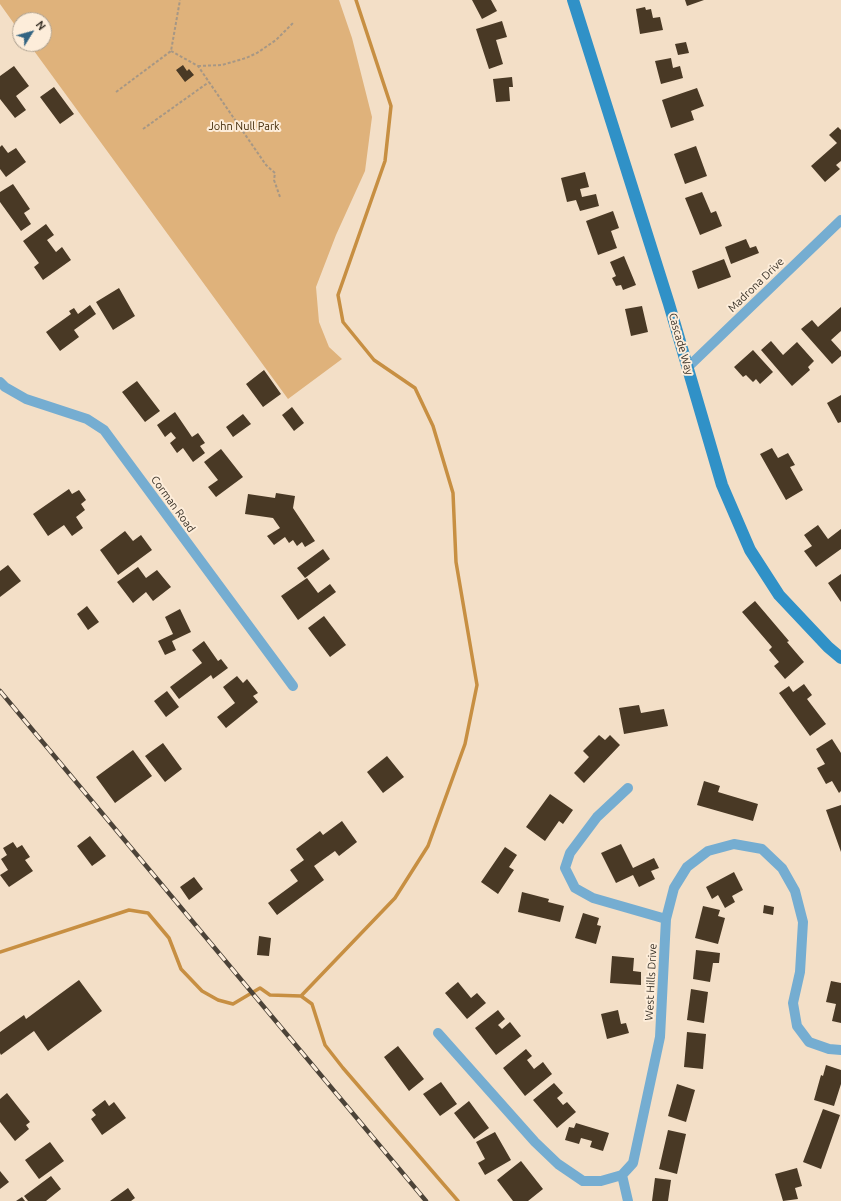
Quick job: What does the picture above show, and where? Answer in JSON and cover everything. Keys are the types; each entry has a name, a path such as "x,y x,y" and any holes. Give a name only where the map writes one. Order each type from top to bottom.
{"street":[{"name":"Cascade Way","path":"573,0 669,304 722,485 750,550 779,595 828,647 841,658"},
{"name":"Madrona Drive","path":"687,368 841,220"},
{"name":"Corman Road","path":"0,382 5,387 26,399 87,419 104,430 293,686"},
{"path":"628,788 597,817 570,853 565,868 574,888 593,898 666,919"},
{"name":"West Hills Drive","path":"622,1175 633,1162 660,1037 666,919 674,888 687,867 708,851 734,844 762,849 782,868 795,891 803,922 800,972 793,1004 796,1026 809,1042 829,1049 841,1050"},
{"path":"438,1033 535,1142 558,1164 583,1181 601,1181 622,1175 628,1201"}],"path":[{"path":"116,92 171,51 180,0"},
{"path":"198,66 222,65 246,58 272,44 293,23"},
{"path":"171,51 198,66 266,166 275,173 274,180 280,197"},
{"path":"143,129 208,82"}],"green space":[{"name":"John Null Park","path":"0,0 339,0 352,38 372,117 365,171 336,235 316,287 319,322 329,347 342,359 288,399 35,52 52,52 52,12 12,12 12,21 0,4"}],"building":[{"path":"472,0 491,0 497,11 482,19"},
{"path":"685,0 704,0 687,6"},
{"path":"645,7 646,10 651,9 653,18 660,17 663,30 640,34 636,9"},
{"path":"502,21 507,37 496,40 503,64 489,69 476,29"},
{"path":"686,42 689,53 678,55 675,44"},
{"path":"671,58 673,68 680,66 683,78 661,84 655,61"},
{"path":"183,65 187,71 189,69 194,75 185,82 176,70"},
{"path":"14,66 29,86 16,96 26,110 15,118 0,99 0,76"},
{"path":"512,77 513,87 509,87 510,101 496,102 493,79"},
{"path":"54,87 74,114 60,124 40,97"},
{"path":"697,88 704,106 691,111 694,120 671,128 662,100"},
{"path":"838,127 841,130 841,161 836,165 840,169 825,182 811,166 837,143 829,135"},
{"path":"2,145 8,153 16,148 26,162 6,177 0,169 0,147"},
{"path":"696,146 707,176 685,184 674,154"},
{"path":"585,172 589,187 580,189 582,197 596,194 599,206 580,211 576,200 567,202 561,178"},
{"path":"13,184 30,209 24,213 31,224 21,231 0,202 0,192"},
{"path":"702,192 711,213 716,211 722,226 700,235 685,198"},
{"path":"613,211 619,228 611,231 617,248 598,255 586,221"},
{"path":"46,224 54,235 47,240 56,252 62,247 71,260 43,280 34,267 39,263 23,241"},
{"path":"746,239 750,248 756,246 759,253 731,264 725,247"},
{"path":"624,256 636,285 623,290 621,285 616,286 612,278 616,276 610,262"},
{"path":"724,259 731,277 698,289 692,271"},
{"path":"119,288 135,316 113,330 96,302"},
{"path":"90,305 96,314 74,330 79,337 60,351 46,332 71,314 69,311 74,308 78,314"},
{"path":"642,306 648,332 631,336 625,309"},
{"path":"841,307 841,331 831,340 841,351 841,356 832,364 801,329 812,320 818,327"},
{"path":"771,341 783,355 797,342 814,361 808,367 810,370 792,386 761,350"},
{"path":"753,350 773,372 760,384 756,379 753,382 746,375 743,377 734,367"},
{"path":"264,370 281,394 263,407 246,384"},
{"path":"137,381 160,411 145,422 122,392"},
{"path":"841,395 841,422 838,423 827,403"},
{"path":"292,407 304,423 294,431 282,415"},
{"path":"175,412 192,437 198,433 205,443 200,446 205,453 193,462 183,448 177,453 170,443 176,438 171,432 165,437 157,425"},
{"path":"243,414 251,424 233,437 226,427"},
{"path":"772,448 778,458 788,453 795,465 790,467 803,490 786,500 760,454"},
{"path":"221,449 243,477 216,497 208,487 218,480 204,462"},
{"path":"69,489 72,494 79,490 86,500 81,504 85,510 76,517 83,528 72,536 64,525 48,536 33,514"},
{"path":"276,493 295,496 293,508 315,541 305,547 302,542 297,546 293,540 289,543 285,537 274,545 267,536 280,528 273,518 245,514 248,494 275,498"},
{"path":"818,525 828,539 841,529 841,549 816,567 804,551 812,546 804,535"},
{"path":"125,531 133,541 141,535 152,550 118,575 100,550"},
{"path":"323,549 330,559 305,578 297,568"},
{"path":"8,565 21,581 0,597 0,571"},
{"path":"138,567 146,578 157,570 171,587 153,601 146,592 133,603 117,582"},
{"path":"841,574 841,602 828,583"},
{"path":"307,578 318,593 330,584 336,592 298,620 281,596"},
{"path":"755,601 789,641 787,642 804,662 785,679 774,666 779,662 769,650 772,647 742,612"},
{"path":"87,606 99,622 88,630 77,614"},
{"path":"180,609 191,632 172,641 176,650 165,655 158,641 173,634 165,617"},
{"path":"324,616 346,645 330,657 308,628"},
{"path":"204,641 218,661 221,659 228,668 213,679 211,675 179,699 170,687 202,663 192,650"},
{"path":"237,676 243,683 247,679 258,693 253,696 258,702 226,728 217,717 235,703 223,687"},
{"path":"804,684 812,695 807,699 826,724 810,736 779,693 789,686 793,692"},
{"path":"167,691 179,707 166,717 154,701"},
{"path":"639,705 641,713 664,709 668,726 624,734 619,708"},
{"path":"599,735 605,740 610,735 620,745 584,783 574,773 589,757 583,751"},
{"path":"832,739 841,753 841,791 839,793 832,781 826,784 817,768 825,764 816,749"},
{"path":"163,743 182,769 165,782 145,756"},
{"path":"133,750 152,776 115,803 96,777"},
{"path":"387,756 404,777 383,793 367,772"},
{"path":"704,781 720,786 718,792 758,804 753,821 697,805"},
{"path":"550,794 573,810 563,824 559,821 545,841 526,827"},
{"path":"841,805 841,852 826,810"},
{"path":"342,821 357,842 339,856 335,851 314,866 324,880 277,915 268,903 298,881 290,870 304,860 296,849 320,831 323,835"},
{"path":"90,836 106,856 92,866 77,846"},
{"path":"13,842 17,848 22,845 30,857 25,860 33,871 9,887 0,875 8,870 1,859 7,855 3,848"},
{"path":"621,844 633,868 654,858 659,868 651,871 655,879 639,887 633,875 616,883 601,853"},
{"path":"505,847 517,855 509,867 514,870 498,894 481,882"},
{"path":"734,872 743,890 732,896 735,902 725,908 718,895 712,899 706,887"},
{"path":"194,877 203,889 189,900 180,887"},
{"path":"522,892 549,899 548,902 564,906 560,922 518,912"},
{"path":"764,905 774,907 773,915 763,913"},
{"path":"703,906 720,910 718,916 725,918 718,944 695,938"},
{"path":"583,913 599,918 597,925 601,926 596,944 575,938"},
{"path":"259,936 271,938 269,956 257,955"},
{"path":"696,950 720,953 719,963 713,963 710,982 693,979"},
{"path":"612,956 634,958 633,971 641,972 641,985 610,983"},
{"path":"79,980 102,1011 48,1051 34,1031 1,1055 0,1032 24,1015 26,1019"},
{"path":"831,981 841,983 841,1023 832,1021 836,1004 826,1002"},
{"path":"458,982 471,998 477,993 486,1003 467,1019 445,993"},
{"path":"691,989 708,992 704,1023 687,1020"},
{"path":"498,1010 505,1019 498,1025 502,1029 510,1022 521,1036 496,1055 475,1028"},
{"path":"618,1010 621,1024 626,1023 629,1033 607,1039 601,1014"},
{"path":"687,1032 706,1034 703,1069 684,1067"},
{"path":"398,1046 424,1079 409,1091 384,1057"},
{"path":"526,1049 532,1056 527,1060 534,1069 543,1062 552,1074 525,1096 503,1068"},
{"path":"826,1065 841,1070 841,1084 834,1106 814,1100 821,1075 823,1076"},
{"path":"441,1082 457,1104 440,1116 423,1094"},
{"path":"554,1083 563,1093 557,1098 563,1105 567,1102 576,1112 557,1128 533,1100"},
{"path":"677,1084 695,1090 686,1122 668,1116"},
{"path":"7,1093 30,1122 26,1125 29,1129 15,1141 0,1122 0,1099"},
{"path":"105,1100 109,1106 114,1102 126,1118 102,1135 91,1119 96,1115 92,1110"},
{"path":"469,1101 489,1128 474,1139 454,1113"},
{"path":"823,1109 840,1115 821,1169 803,1162"},
{"path":"576,1123 609,1133 603,1151 590,1147 592,1141 581,1138 579,1144 565,1140 569,1127 574,1128"},
{"path":"668,1130 686,1134 677,1174 659,1169"},
{"path":"495,1132 511,1160 485,1175 478,1163 485,1159 476,1142"},
{"path":"50,1142 64,1161 39,1179 25,1160"},
{"path":"521,1161 543,1189 528,1201 513,1201 497,1180"},
{"path":"797,1168 802,1186 795,1188 798,1199 783,1201 775,1174"},
{"path":"0,1171 9,1182 0,1189"},
{"path":"51,1176 61,1189 46,1201 28,1201 24,1196"},
{"path":"655,1178 671,1180 668,1201 652,1201"},
{"path":"128,1188 135,1198 131,1201 110,1201"},
{"path":"22,1197 25,1201 16,1201"}],"waterway":[{"path":"301,996 395,898 428,846 465,744 477,685 456,562 453,493 433,426 415,388 374,360 343,322 338,295 385,161 391,106 356,0"},
{"path":"0,952 129,910 148,913 169,938 181,969 202,991 218,1000 233,1004 260,988 270,995 301,996 312,1004 325,1045 343,1068 458,1201"}],"railway":[{"path":"0,691 426,1201"}]}
